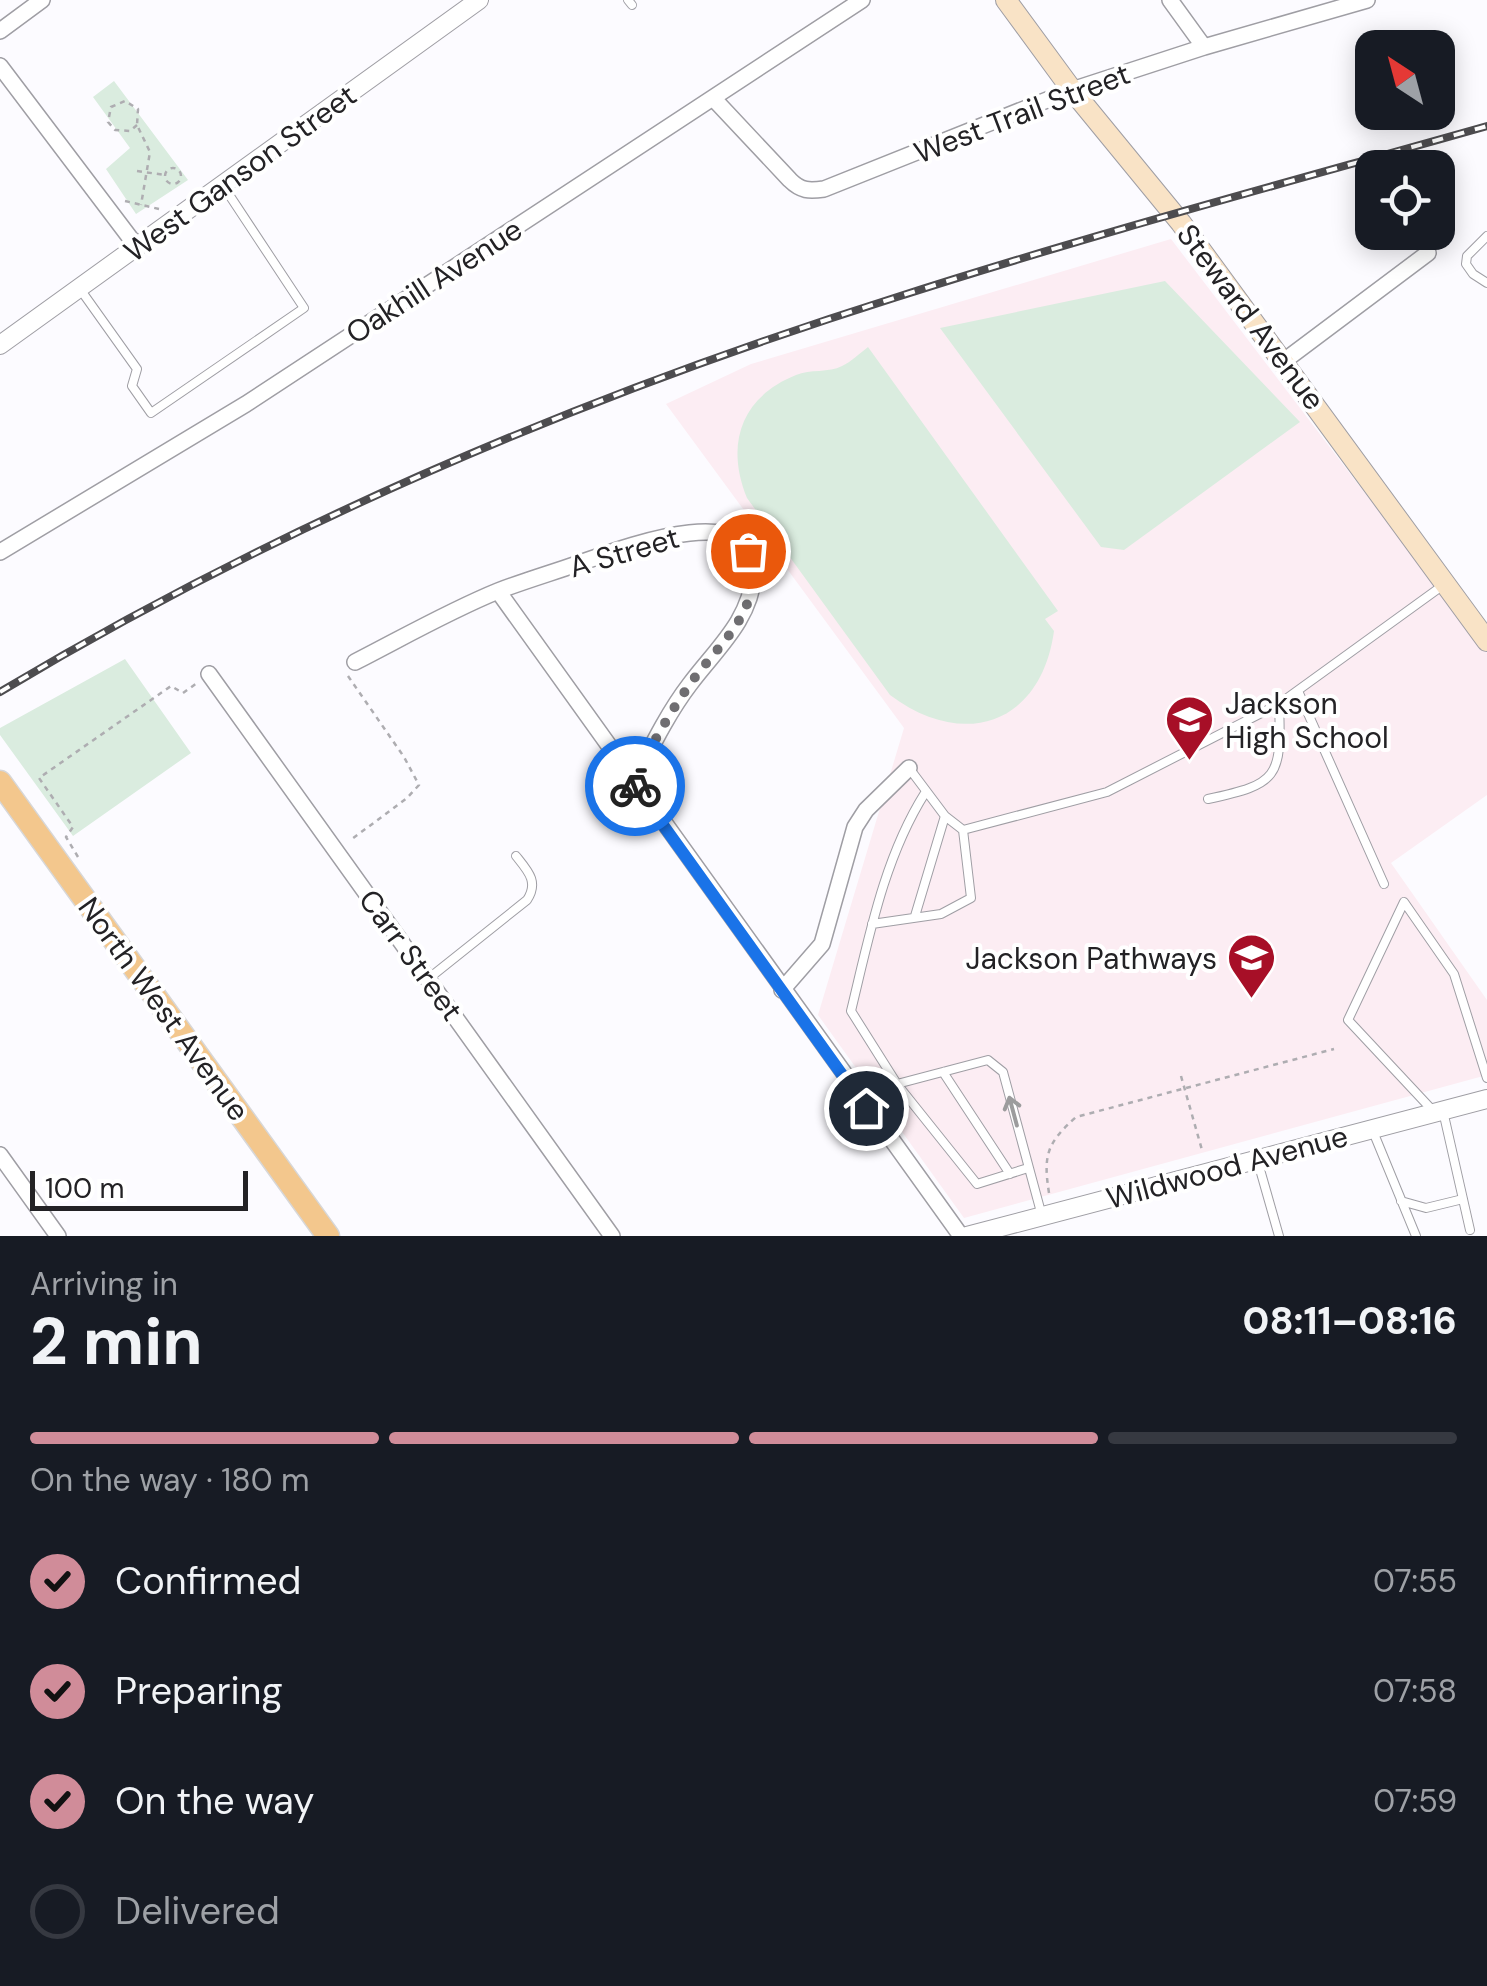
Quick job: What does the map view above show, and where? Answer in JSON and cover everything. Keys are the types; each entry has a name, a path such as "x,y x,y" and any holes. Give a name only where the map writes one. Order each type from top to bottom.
{"main road":[{"name":"Steward Avenue","path":"1006,0 1072,90 1181,223 1486,636"},
{"name":"North West Avenue","path":"0,782 328,1236"}],"street":[{"path":"0,31 42,0"},
{"name":"West Ganson Street","path":"2,338 80,289 479,0"},
{"name":"Oakhill Avenue","path":"0,552 246,404 862,0"},
{"path":"1170,0 1204,47"},
{"name":"West Trail Street","path":"713,98 798,188 824,189 1072,90 1367,0"},
{"path":"0,66 137,247"},
{"path":"1284,361 1428,253"},
{"name":"A Street","path":"355,662 498,591 666,534 722,534 734,538 748,551 754,570 748,602 736,628 688,686 633,783"},
{"path":"498,591 866,1108 964,1236"},
{"name":"Carr Street","path":"210,674 612,1236"},
{"path":"782,990 822,944 854,827 908,768"},
{"name":"Wildwood Avenue","path":"964,1236 1487,1099"},
{"path":"0,1155 58,1236"}],"lane":[{"path":"80,289 137,370 132,386 151,414 304,308 222,184"},
{"path":"1487,236 1467,256 1466,264 1487,283"},
{"path":"963,830 1106,792 1279,704 1445,583"},
{"path":"1298,691 1384,884"},
{"path":"1208,798 1254,789 1267,780 1276,764 1279,704"},
{"path":"872,924 940,914 970,898 963,830 945,816 908,768"},
{"path":"925,793 904,826 872,924 851,1011 897,1084 977,1184 1028,1168"},
{"path":"915,916 945,816"},
{"path":"428,979 526,900 533,890 533,881 516,856"},
{"path":"1470,1230 1439,1112 1348,1020 1404,902 1454,974 1487,1078"},
{"path":"866,1108 897,1084 988,1060 1003,1072 1042,1216"},
{"path":"943,1072 1010,1174"},
{"path":"1372,1129 1416,1236"},
{"path":"1257,1160 1278,1236"},
{"path":"1401,1201 1426,1208 1463,1199"}],"path":[{"path":"137,124 130,131 115,130 108,122 111,107 120,101 130,102 139,114 137,124 150,152 141,205"},
{"path":"137,171 166,175"},
{"path":"125,202 159,209"},
{"path":"352,838 419,785 404,756 347,674 355,662"},
{"path":"84,864 66,837 73,827 39,778 170,686 183,693 210,674"},
{"path":"1049,1193 1048,1148 1076,1118 1334,1049"},
{"path":"1181,1076 1202,1150"}],"shaded area":[{"name":"Jackson High School","path":"1171,239 1487,653 1487,795 1391,863 1487,1000 1487,1075 964,1218 818,1015 904,728 666,404 751,364"}],"green space":[{"path":"114,81 188,180 136,214 106,169 130,148 93,97"},
{"path":"1165,281 1300,422 1124,550 1101,547 940,328"},
{"path":"868,347 1058,611 1045,619 1054,631 1046,663 1033,688 1016,707 994,719 971,724 945,721 917,712 890,695 747,498 738,441 751,409 777,384 801,373 837,368"},
{"path":"125,659 191,753 73,836 0,735 0,728"}],"railway":[{"path":"0,692 106,631 323,520 435,469 662,377 968,275 1487,126"}],"way so far":[{"path":"635,786 642,764 688,686 736,628 748,602 754,570 748,551"}],"place":[{"name":"Jackson High School","path":"1190,762"},
{"name":"Jackson Pathways","path":"1252,1000"}],"route":[{"path":"635,786 866,1108"}]}
